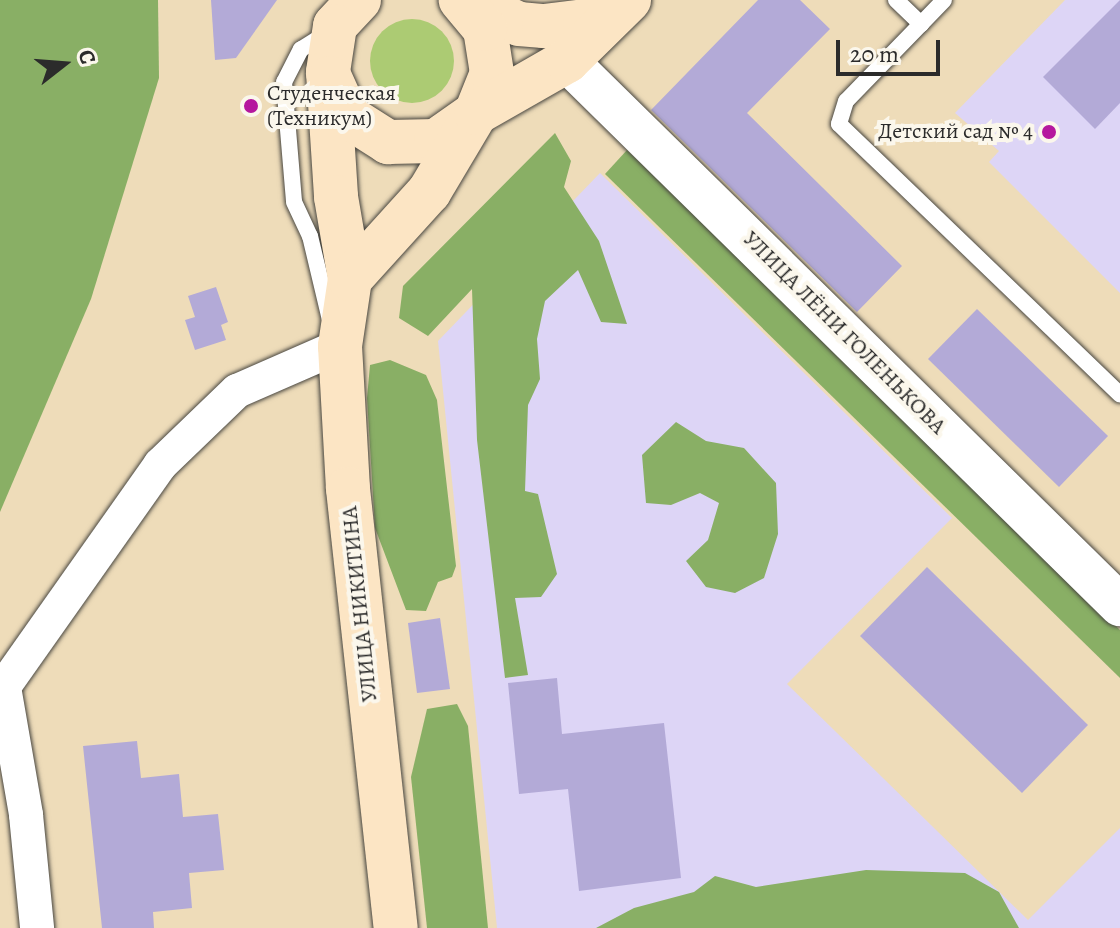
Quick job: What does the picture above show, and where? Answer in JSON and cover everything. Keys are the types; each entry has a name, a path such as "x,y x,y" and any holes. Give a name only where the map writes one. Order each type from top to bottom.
{"main road":[{"name":"УЛИЦА НИКИТИНА","path":"359,0 335,26 326,53 336,197 350,279 340,346 348,489 396,928"},
{"path":"350,279 429,192 476,113 492,73 485,29 461,0"},
{"path":"468,0 508,12 585,21 628,1"},
{"path":"326,53 347,116 388,142 436,141 476,113 567,61 628,1"}],"street":[{"path":"325,0 326,53"},
{"path":"508,12 567,61"},
{"name":"УЛИЦА ЛЁНИ ГОЛЕНЬКОВА","path":"567,61 1120,605"},
{"path":"37,928 26,815 2,689 160,465 237,391 340,346"}],"lane":[{"path":"896,0 921,24"},
{"path":"944,0 846,101 839,124 1120,394"},
{"path":"326,53 301,49 284,82 294,202 310,236 323,306 340,346"}],"shaded area":[{"name":"Детский сад № 4","path":"1065,0 1120,0 1120,293 989,162 999,151 955,113"},
{"path":"600,173 952,518 787,684 1028,920 1120,828 1120,928 497,928 438,341"}],"green space":[{"path":"0,0 158,0 159,78 91,299 0,512"},
{"path":"412,19 428,22 442,31 451,45 454,61 451,77 442,91 428,100 412,103 396,100 382,91 373,77 370,61 373,45 382,31 396,22"},
{"path":"555,133 571,161 564,187 599,241 627,324 601,322 578,270 545,301 537,339 540,379 528,405 525,491 538,494 557,574 541,597 515,598 528,675 505,678 477,440 472,289 428,336 399,318 403,286"},
{"path":"627,150 1120,630 1120,678 605,174"},
{"path":"390,360 426,375 437,400 456,566 452,577 438,582 426,611 406,610 375,528 367,398 370,365"},
{"path":"676,422 706,441 744,448 776,483 778,534 764,578 735,593 706,587 686,561 708,540 719,503 700,493 671,505 646,503 642,455"},
{"path":"457,704 468,726 488,928 427,928 411,777 427,709"},
{"path":"866,870 965,873 999,892 1019,928 596,928 634,908 694,892 715,876 756,887"}],"building":[{"path":"211,0 277,0 236,58 215,60"},
{"path":"758,0 800,0 830,29 747,113 902,266 857,312 651,110"},
{"path":"1120,0 1120,103 1095,129 1043,77"},
{"path":"216,287 228,322 221,325 226,340 195,350 185,320 195,317 188,296"},
{"path":"977,309 1108,436 1059,487 928,359"},
{"path":"927,567 1088,725 1022,793 860,636"},
{"path":"440,618 450,689 417,693 408,623"},
{"path":"557,678 562,734 664,723 681,878 579,891 568,789 519,794 508,683"},
{"path":"137,741 141,778 179,774 183,817 218,814 224,870 189,873 192,908 153,912 154,928 102,928 83,746"}],"place":[{"name":"Студенческая (Техникум)","path":"251,106"},
{"name":"Детский сад № 4","path":"1049,132"}]}
